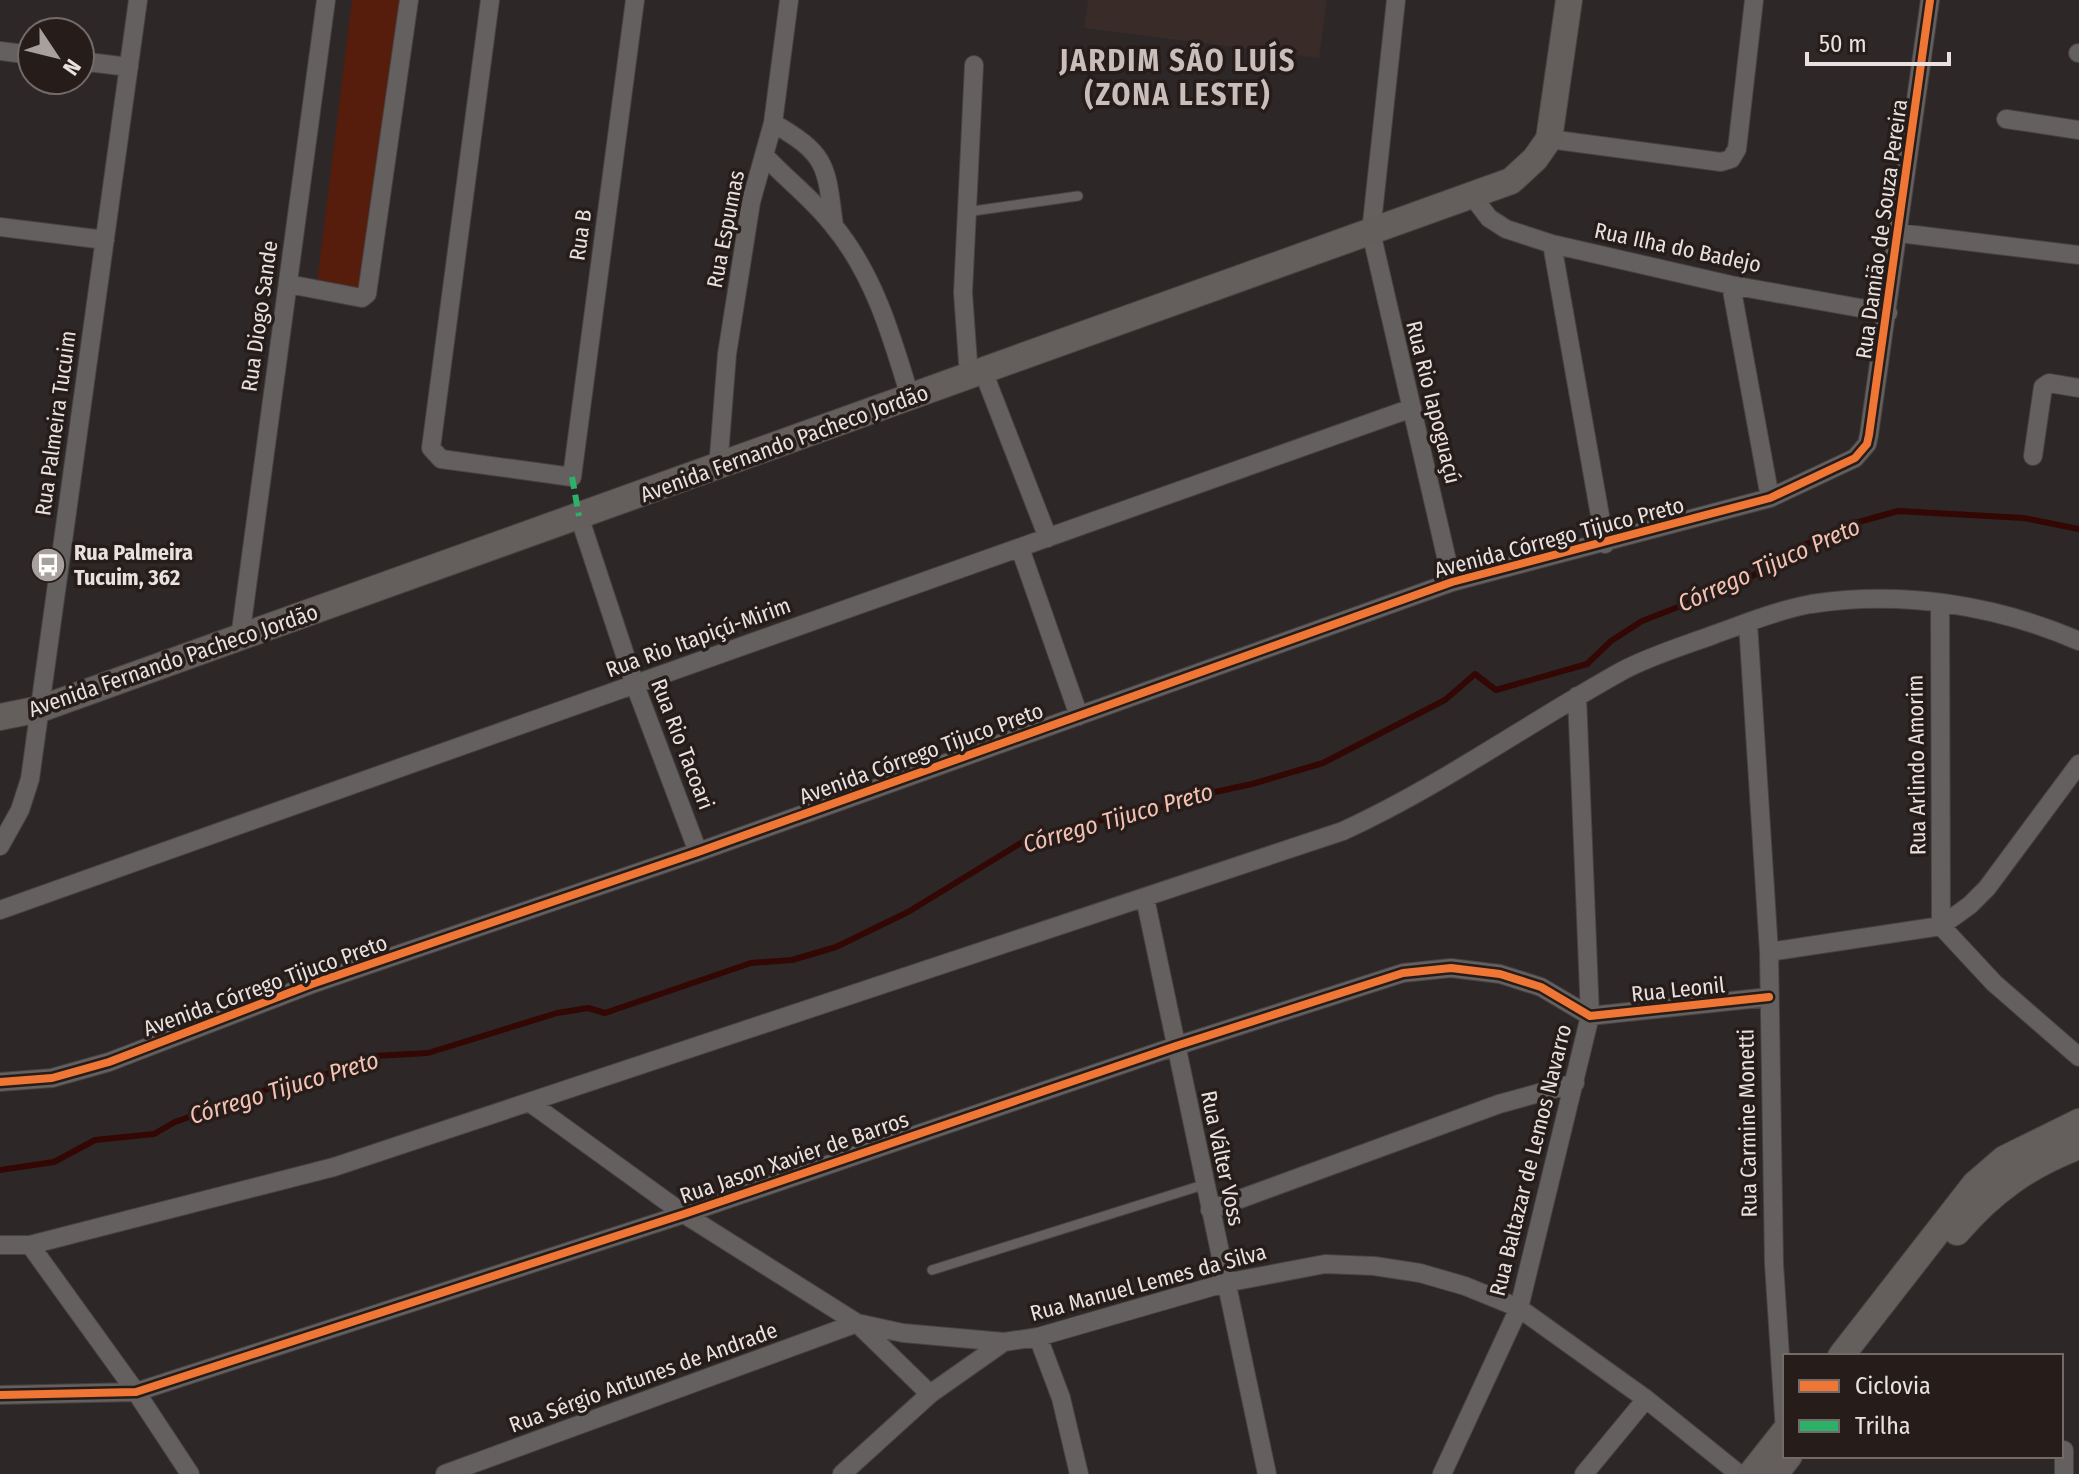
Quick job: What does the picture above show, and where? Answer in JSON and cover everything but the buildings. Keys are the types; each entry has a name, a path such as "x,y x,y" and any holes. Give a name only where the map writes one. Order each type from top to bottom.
{"street":[{"name":"Rua Palmeira Tucuim","path":"0,846 20,810 30,779 138,0"},
{"name":"Rua Diogo Sande","path":"240,638 326,0"},
{"path":"288,284 362,298 367,294 409,0"},
{"name":"Rua B","path":"490,0 431,448 441,459 572,477 635,0"},
{"name":"Rua Espumas","path":"718,469 727,354 751,202 773,123 789,0"},
{"name":"Rua Rio Iapoguaçú","path":"1396,0 1371,232 1452,582"},
{"path":"1569,0 1549,139 1721,162 1733,157 1737,149 1754,0"},
{"name":"Rua Damião de Souza Pereira","path":"1855,458 1867,444 1930,0"},
{"path":"96,63 129,67"},
{"path":"974,65 963,293 976,373 1048,538"},
{"path":"2006,119 2079,130"},
{"path":"773,123 816,151 829,187 834,226"},
{"name":"Avenida Fernando Pacheco Jordão","path":"0,717 40,709 1473,197 1511,181 1535,159 1549,139"},
{"path":"764,155 834,226 881,306 910,397"},
{"name":"Rua Ilha do Badejo","path":"1473,197 1489,218 1506,229 1552,244 1731,285 1888,313"},
{"path":"0,227 105,240"},
{"path":"1899,233 2079,255"},
{"path":"1552,244 1605,544"},
{"path":"1731,285 1770,498"},
{"path":"2033,456 2043,387 2049,383 2079,388"},
{"name":"Rua Rio Itapiçú-Mirim","path":"0,910 1412,408"},
{"name":"Avenida Córrego Tijuco Preto","path":"0,1082 52,1078 84,1070 312,984 698,852 1452,582 1770,498 1855,458"},
{"name":"Rua Rio Tacoari","path":"579,516 635,685 698,852"},
{"path":"1020,548 1079,716"},
{"path":"0,1245 30,1245 334,1167 1343,831 1400,805 1626,669 1748,623 1809,605 1874,599 1940,603 1984,609 2079,641"},
{"name":"Rua Arlindo Amorim","path":"1940,603 1941,926"},
{"name":"Rua Carmine Monetti","path":"1748,623 1769,952 1774,1264 1783,1401"},
{"name":"Rua Baltazar de Lemos Navarro","path":"1442,1474 1519,1308 1590,1016 1577,696"},
{"path":"1769,952 1941,926 1987,888 2079,764"},
{"name":"Rua Válter Voss","path":"1145,898 1203,1185 1267,1474"},
{"path":"1941,926 1994,983 2079,1057"},
{"name":"Rua Jason Xavier de Barros","path":"0,1395 136,1392 684,1214 1176,1046 1403,973 1451,968 1500,974 1541,987 1590,1016"},
{"name":"Rua Leonil","path":"1590,1016 1769,997"},
{"path":"1210,1210 1499,1104 1575,1083"},
{"path":"529,1102 684,1214 857,1323 930,1394"},
{"path":"1843,1354 1975,1184 2024,1147 2079,1122"},
{"path":"1865,1354 1950,1239 1993,1193 2051,1157 2079,1146"},
{"path":"30,1245 136,1392 190,1474"},
{"name":"Rua Manuel Lemes da Silva","path":"842,1474 930,1394 1004,1342 1038,1337 1225,1283 1325,1264 1374,1266 1420,1273 1465,1286 1519,1308 1646,1399 1739,1474"},
{"path":"857,1323 903,1333 1004,1342"},
{"name":"Rua Sérgio Antunes de Andrade","path":"445,1474 857,1323"},
{"path":"1038,1337 1061,1398 1079,1474"},
{"path":"1584,1474 1646,1399"},
{"path":"1751,1474 1783,1434"},
{"path":"2064,1474 2068,1450"},
{"path":"1775,1474 1787,1458"}],"lane":[{"path":"966,212 1078,196"},
{"path":"932,1270 1203,1185"}],"shaded area":[{"path":"352,0 403,0 364,291 317,284"},
{"path":"1088,0 1327,0 1319,58 1084,28"}],"waterway":[{"name":"Córrego Tijuco Preto","path":"0,1170 54,1162 95,1140 154,1134 175,1122 279,1085 335,1072 374,1056 428,1053 557,1013 588,1008 605,1013 751,963 792,960 836,947 908,912 1029,838 1101,820 1144,816 1173,801 1252,784 1323,763 1445,700 1475,674 1496,690 1587,664 1611,641 1642,621 1745,581 1787,553 1848,525 1898,511 2024,518 2079,529"}],"marked path":[{"path":"572,477 579,516"}],"cycle path":[{"path":"0,1082 52,1078 109,1062 312,984 698,852 1452,582 1770,498 1855,458 1867,444 1869,435 1930,0"},
{"path":"0,1395 136,1392 684,1214 1176,1046 1403,973 1451,968 1500,974 1541,987 1590,1016 1769,997"}],"place":[{"name":"Rua Palmeira Tucuim, 362","path":"48,565"}],"district":[{"name":"JARDIM SÃO LUÍS (ZONA LESTE)","path":"1178,78"}]}
